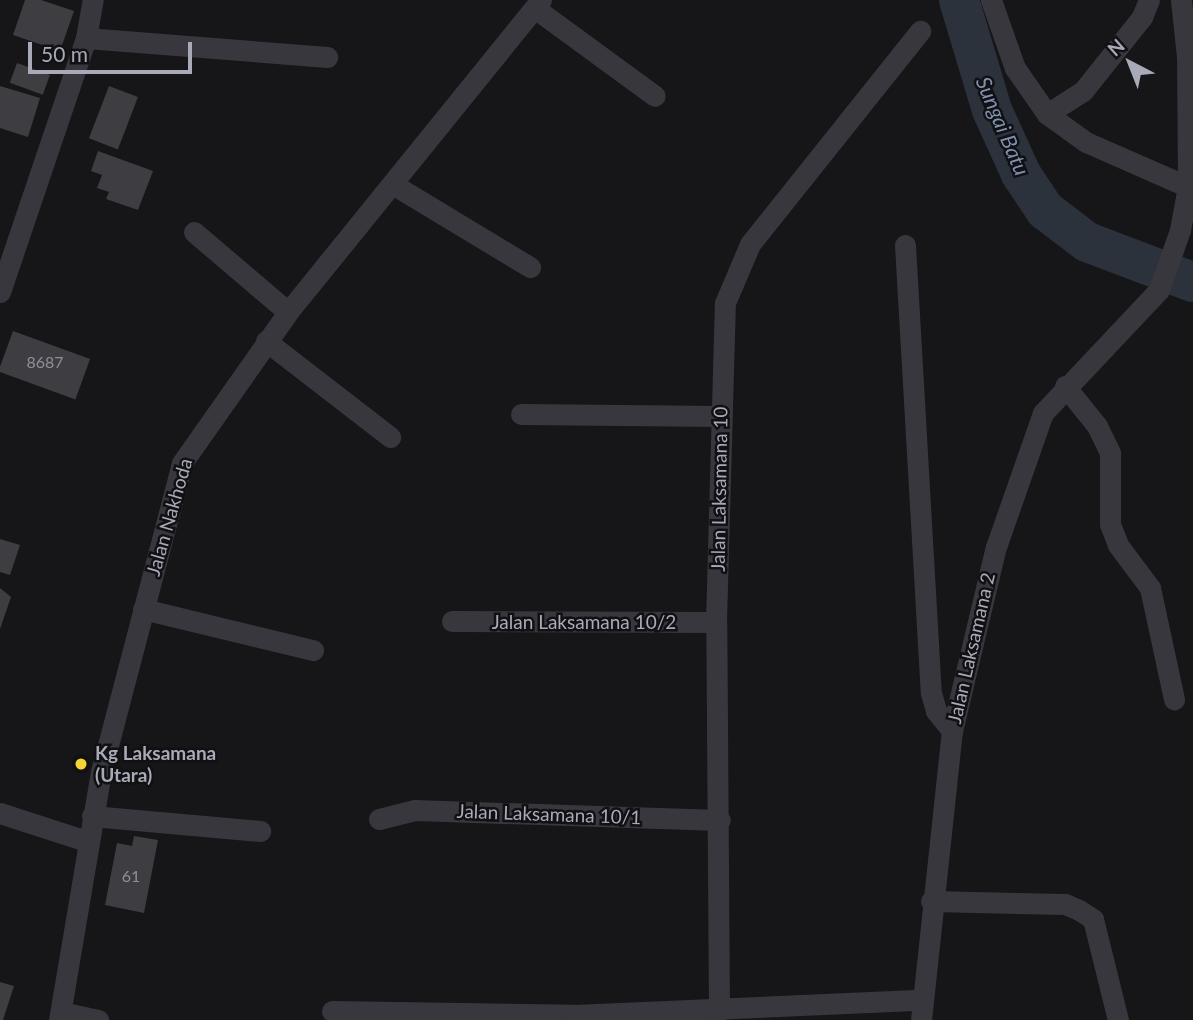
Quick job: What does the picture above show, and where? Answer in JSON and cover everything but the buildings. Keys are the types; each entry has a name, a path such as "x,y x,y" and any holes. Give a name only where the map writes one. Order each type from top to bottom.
{"street":[{"path":"0,292 86,38 93,0"},
{"path":"991,0 1015,68 1047,114 1086,142 1191,188"},
{"path":"1047,114 1083,91 1142,17 1149,0"},
{"name":"Jalan Laksamana 2","path":"921,1010 930,901 951,731 996,547 1035,426 1065,386 1133,321 1159,290 1191,188 1187,57 1181,0"},
{"path":"538,4 655,96"},
{"name":"Jalan Nakhoda","path":"60,1016 86,841 182,463 266,341 538,4"},
{"name":"Jalan Laksamana 10","path":"719,1011 720,820 716,622 725,303 750,244 920,31"},
{"path":"86,38 327,57"},
{"path":"394,185 530,267"},
{"path":"194,232 289,312"},
{"path":"905,245 931,693 936,711 951,731"},
{"path":"266,341 390,437"},
{"path":"1065,386 1097,426 1110,453 1110,524 1118,545 1150,588 1174,699"},
{"path":"521,414 720,416"},
{"path":"143,609 313,650"},
{"name":"Jalan Laksamana 10/2","path":"452,621 716,622"},
{"name":"Jalan Laksamana 10/1","path":"379,818 415,810 720,820"},
{"path":"0,813 86,841"},
{"path":"92,816 260,831"},
{"path":"930,901 1065,904 1079,910 1093,919 1118,1020"},
{"path":"332,1011 574,1015 921,1010"},
{"path":"60,1016 98,1020"}],"waterway":[{"name":"Sungai Batu","path":"959,0 992,110 1021,174 1045,210 1087,242 1193,282"}],"place":[{"name":"Kg Laksamana (Utara)","path":"81,764"}]}
